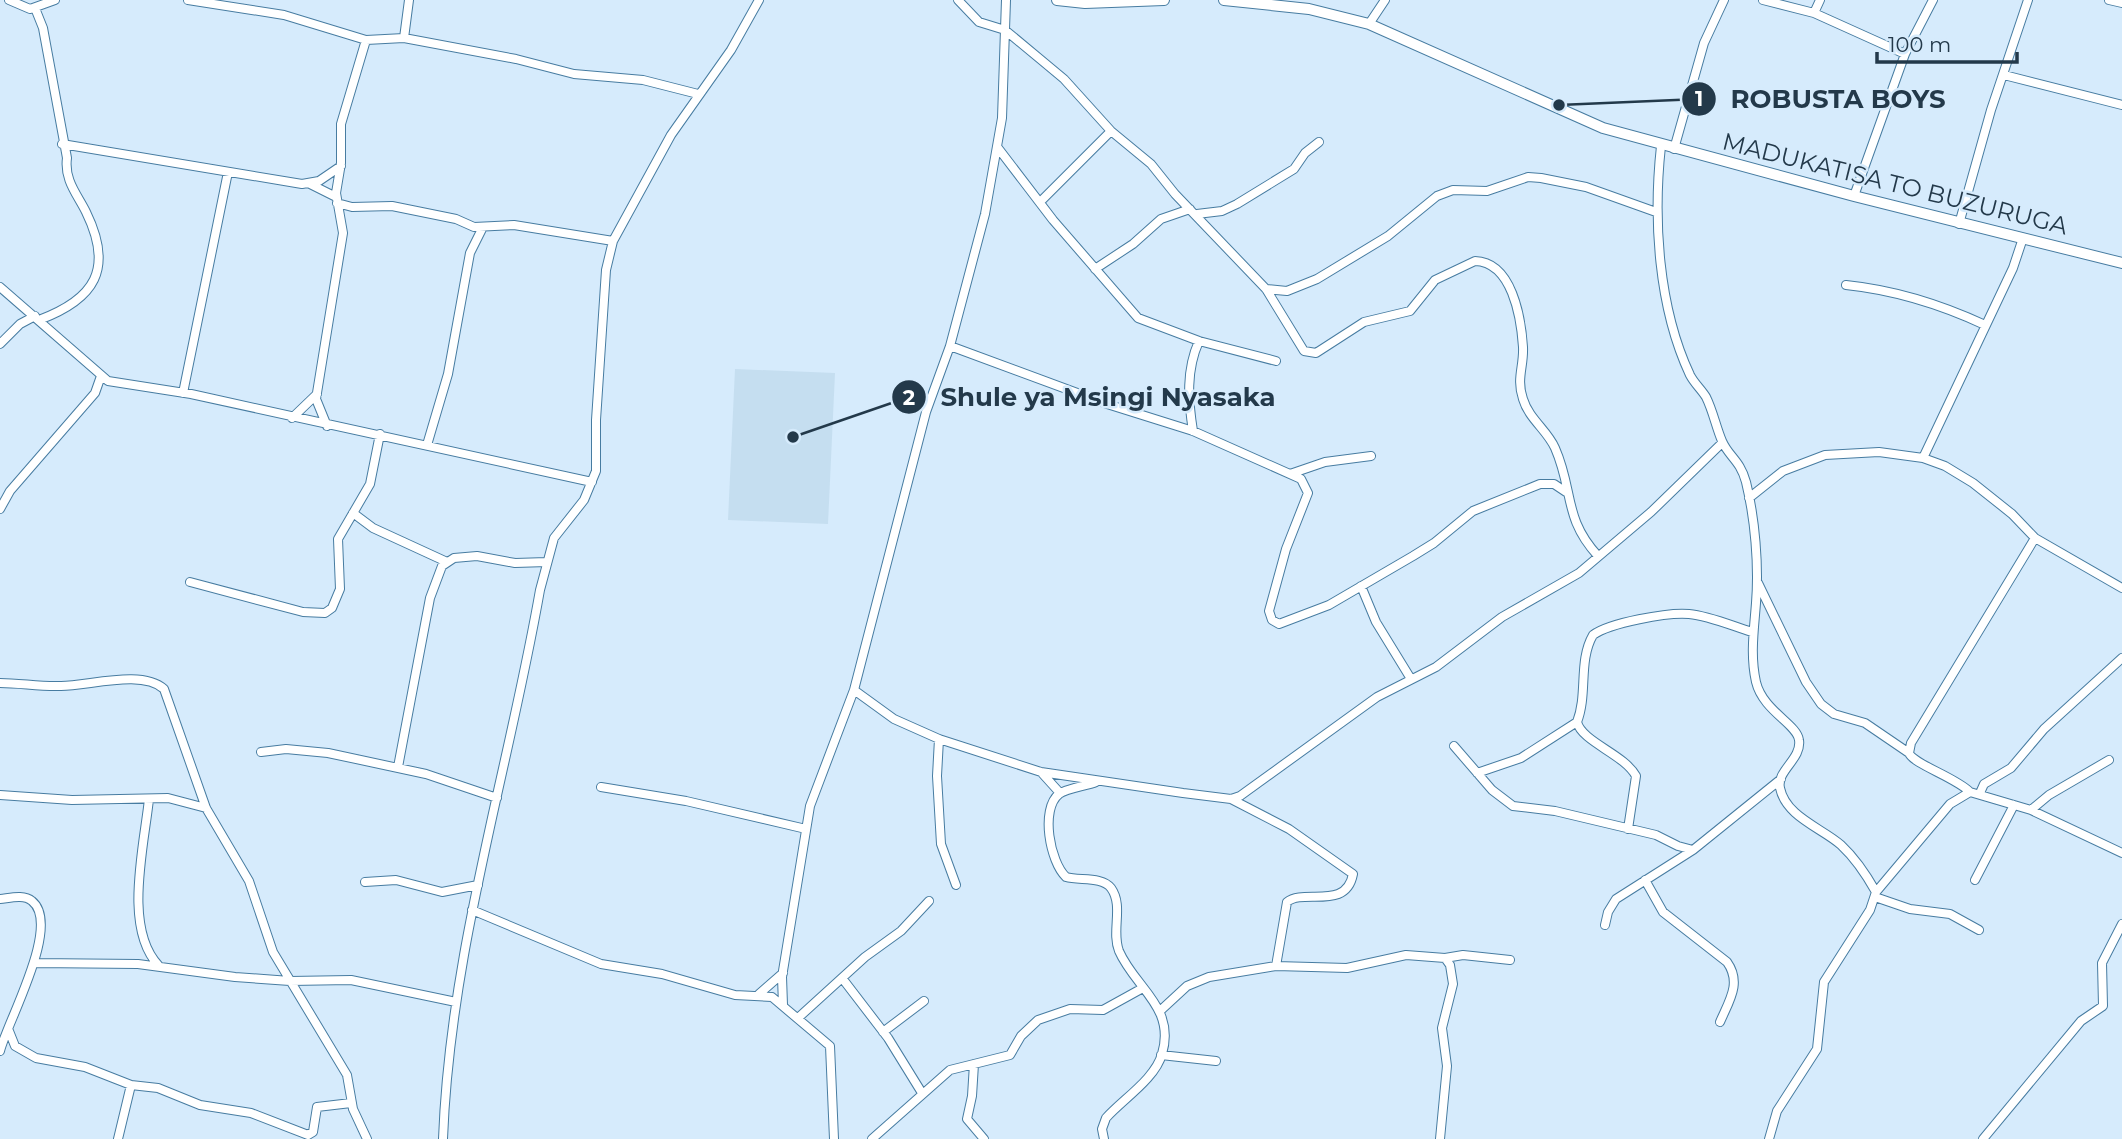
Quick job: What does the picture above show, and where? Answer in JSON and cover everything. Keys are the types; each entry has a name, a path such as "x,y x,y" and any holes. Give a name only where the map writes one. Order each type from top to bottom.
{"main road":[{"path":"1057,0 1085,3 1164,0"},
{"name":"MADUKATISA TO BUZURUGA","path":"1224,0 1309,9 1369,23 1454,59 1506,87 1572,116 1661,146 1959,224 2122,263"}],"street":[{"path":"9,0 24,8 35,8 55,0"},
{"path":"188,0 284,15 366,40 404,38 516,59 574,74 642,80 698,94"},
{"path":"404,38 409,0"},
{"path":"443,1139 456,1002 472,910 547,562 554,538 584,500 597,464 596,420 606,270 613,241 671,135 731,50 759,0"},
{"path":"958,0 979,22 1005,30 1063,79 1111,131 1141,155 1266,289 1299,347 1316,353 1364,322 1410,310 1435,279 1449,270 1475,261 1495,268 1510,288 1518,322 1523,349 1518,377 1524,403 1555,448 1578,530 1598,556"},
{"path":"783,1005 783,973 810,806 854,690 926,412 950,346 983,224 998,148 1006,0"},
{"path":"1369,23 1385,0"},
{"path":"1674,149 1704,43 1724,0"},
{"path":"1763,0 1814,13 1905,54"},
{"path":"1814,13 1819,0"},
{"path":"1854,197 1905,54 1933,0"},
{"path":"1959,224 2028,0"},
{"path":"2109,0 2122,3"},
{"path":"0,344 20,324 78,301 97,279 99,270 93,231 68,180 43,28 35,8"},
{"path":"327,426 317,394 339,274 343,233 337,200 344,110 357,78 366,40"},
{"path":"2004,75 2122,105"},
{"path":"1040,202 1111,131"},
{"path":"1095,269 1133,244 1161,219 1194,212 1222,211 1237,204 1294,169 1305,153 1319,142"},
{"path":"62,145 310,184 352,207 392,206 483,227 514,225 545,228 613,241"},
{"path":"1605,925 1608,912 1616,899 1693,850 1781,779 1795,757 1800,740 1795,731 1762,699 1754,666 1752,632 1756,579 1749,498 1739,462 1722,443 1704,394 1691,378 1681,352 1658,248 1656,212 1661,146"},
{"path":"998,148 1138,318 1199,341 1276,361"},
{"path":"310,184 341,166"},
{"path":"183,393 228,172"},
{"path":"1266,289 1287,291 1317,279 1388,236 1437,195 1453,190 1488,191 1528,177 1541,178 1586,187 1656,212"},
{"path":"428,445 448,374 470,253 483,227"},
{"path":"1923,458 2023,238"},
{"path":"1846,285 1889,291 1961,314 1985,325"},
{"path":"0,287 108,381 183,393 327,426 380,434 592,482"},
{"path":"1194,431 1189,375 1191,358 1199,341"},
{"path":"950,346 1107,404 1194,431 1301,479 1308,493 1269,611 1272,620 1279,624 1295,620 1361,586 1434,543 1473,511 1540,484 1554,484 1566,492"},
{"path":"0,509 10,491 95,393 100,376"},
{"path":"292,418 317,394"},
{"path":"190,582 227,589 303,612 325,613 332,608 340,589 338,540 370,484 380,434"},
{"path":"1231,799 1260,784 1325,733 1377,697 1436,667 1502,617 1579,573 1651,512 1722,443"},
{"path":"1749,498 1783,471 1825,455 1848,451 1923,458 1945,466 1973,483 2012,514 2035,538 2122,588"},
{"path":"1290,474 1325,462 1371,457"},
{"path":"353,513 373,528 447,562 477,556 515,563 547,562"},
{"path":"1909,753 1911,743 2035,538"},
{"path":"398,767 430,598 447,562"},
{"path":"1756,579 1806,682 1821,704 1834,714 1865,723 1909,753 1914,762 1947,774 1975,793 2031,810 2122,853"},
{"path":"1361,586 1376,622 1411,679"},
{"path":"1477,773 1521,758 1577,722 1583,706 1588,649 1593,635 1602,628 1689,614 1752,632"},
{"path":"1769,1139 1777,1111 1817,1049 1824,982 1870,910 1875,894 1950,804 1975,793 1984,784 2011,768 2044,729 2122,658"},
{"path":"0,683 60,686 94,684 118,678 159,684 168,695 206,808 249,881 273,952 341,1062 351,1086 351,1103 367,1139"},
{"path":"854,690 894,719 939,738 1041,772 1231,799 1289,829 1353,874 1351,882 1335,895 1317,899 1294,897 1286,902 1276,966"},
{"path":"1577,722 1583,733 1625,762 1636,776 1628,829"},
{"path":"939,738 937,776 941,844 956,886"},
{"path":"1454,746 1498,797 1513,806 1555,811 1656,835 1693,850"},
{"path":"261,752 308,750 398,767 497,798"},
{"path":"2031,810 2049,795 2109,760"},
{"path":"1041,772 1060,793"},
{"path":"1781,779 1780,788 1792,807 1810,824 1842,846 1875,894 1910,909 1950,914 1979,930"},
{"path":"1060,793 1099,781"},
{"path":"601,787 686,801 806,829"},
{"path":"1060,793 1048,823 1058,868 1066,877 1102,881 1111,888 1117,911 1119,950 1141,989 1161,1010 1164,1032 1161,1055 1150,1073 1107,1118 1102,1129 1104,1139"},
{"path":"0,795 72,800 168,798 206,808"},
{"path":"149,799 138,901 144,947 159,966"},
{"path":"1975,880 2014,805"},
{"path":"365,882 396,880 442,892 478,885"},
{"path":"1645,880 1663,912 1727,962 1733,971 1735,985 1720,1022"},
{"path":"0,899 27,898 38,909 40,930 34,963 9,1031 1,1042 0,1051"},
{"path":"798,1018 878,945 901,931 929,901"},
{"path":"472,910 601,964 662,974 735,995 758,994 772,997 830,1046 834,1139"},
{"path":"1983,1139 2081,1021 2103,1006 2102,963 2122,923"},
{"path":"1161,1010 1195,981 1276,966 1323,970 1365,965 1398,955 1445,958 1463,955 1510,960"},
{"path":"1440,1139 1447,1066 1442,1028 1453,984 1450,965 1445,958"},
{"path":"34,963 159,966 290,981 351,980 456,1002"},
{"path":"758,994 783,973"},
{"path":"842,978 883,1032 922,1093"},
{"path":"872,1139 950,1070 1010,1055 1029,1027 1045,1017 1070,1009 1103,1010 1141,989"},
{"path":"883,1032 924,1002"},
{"path":"9,1031 15,1046 24,1054 85,1067 131,1085 158,1088 200,1105 251,1113 308,1135 313,1132 317,1107 351,1103"},
{"path":"1161,1055 1216,1061"},
{"path":"974,1064 967,1119 984,1139"},
{"path":"118,1139 131,1085"}],"shaded area":[{"path":"735,369 835,373 828,524 728,520"}],"place":[{"name":"ROBUSTA BOYS","path":"1559,105"},
{"name":"Shule ya Msingi Nyasaka","path":"793,437"}]}
